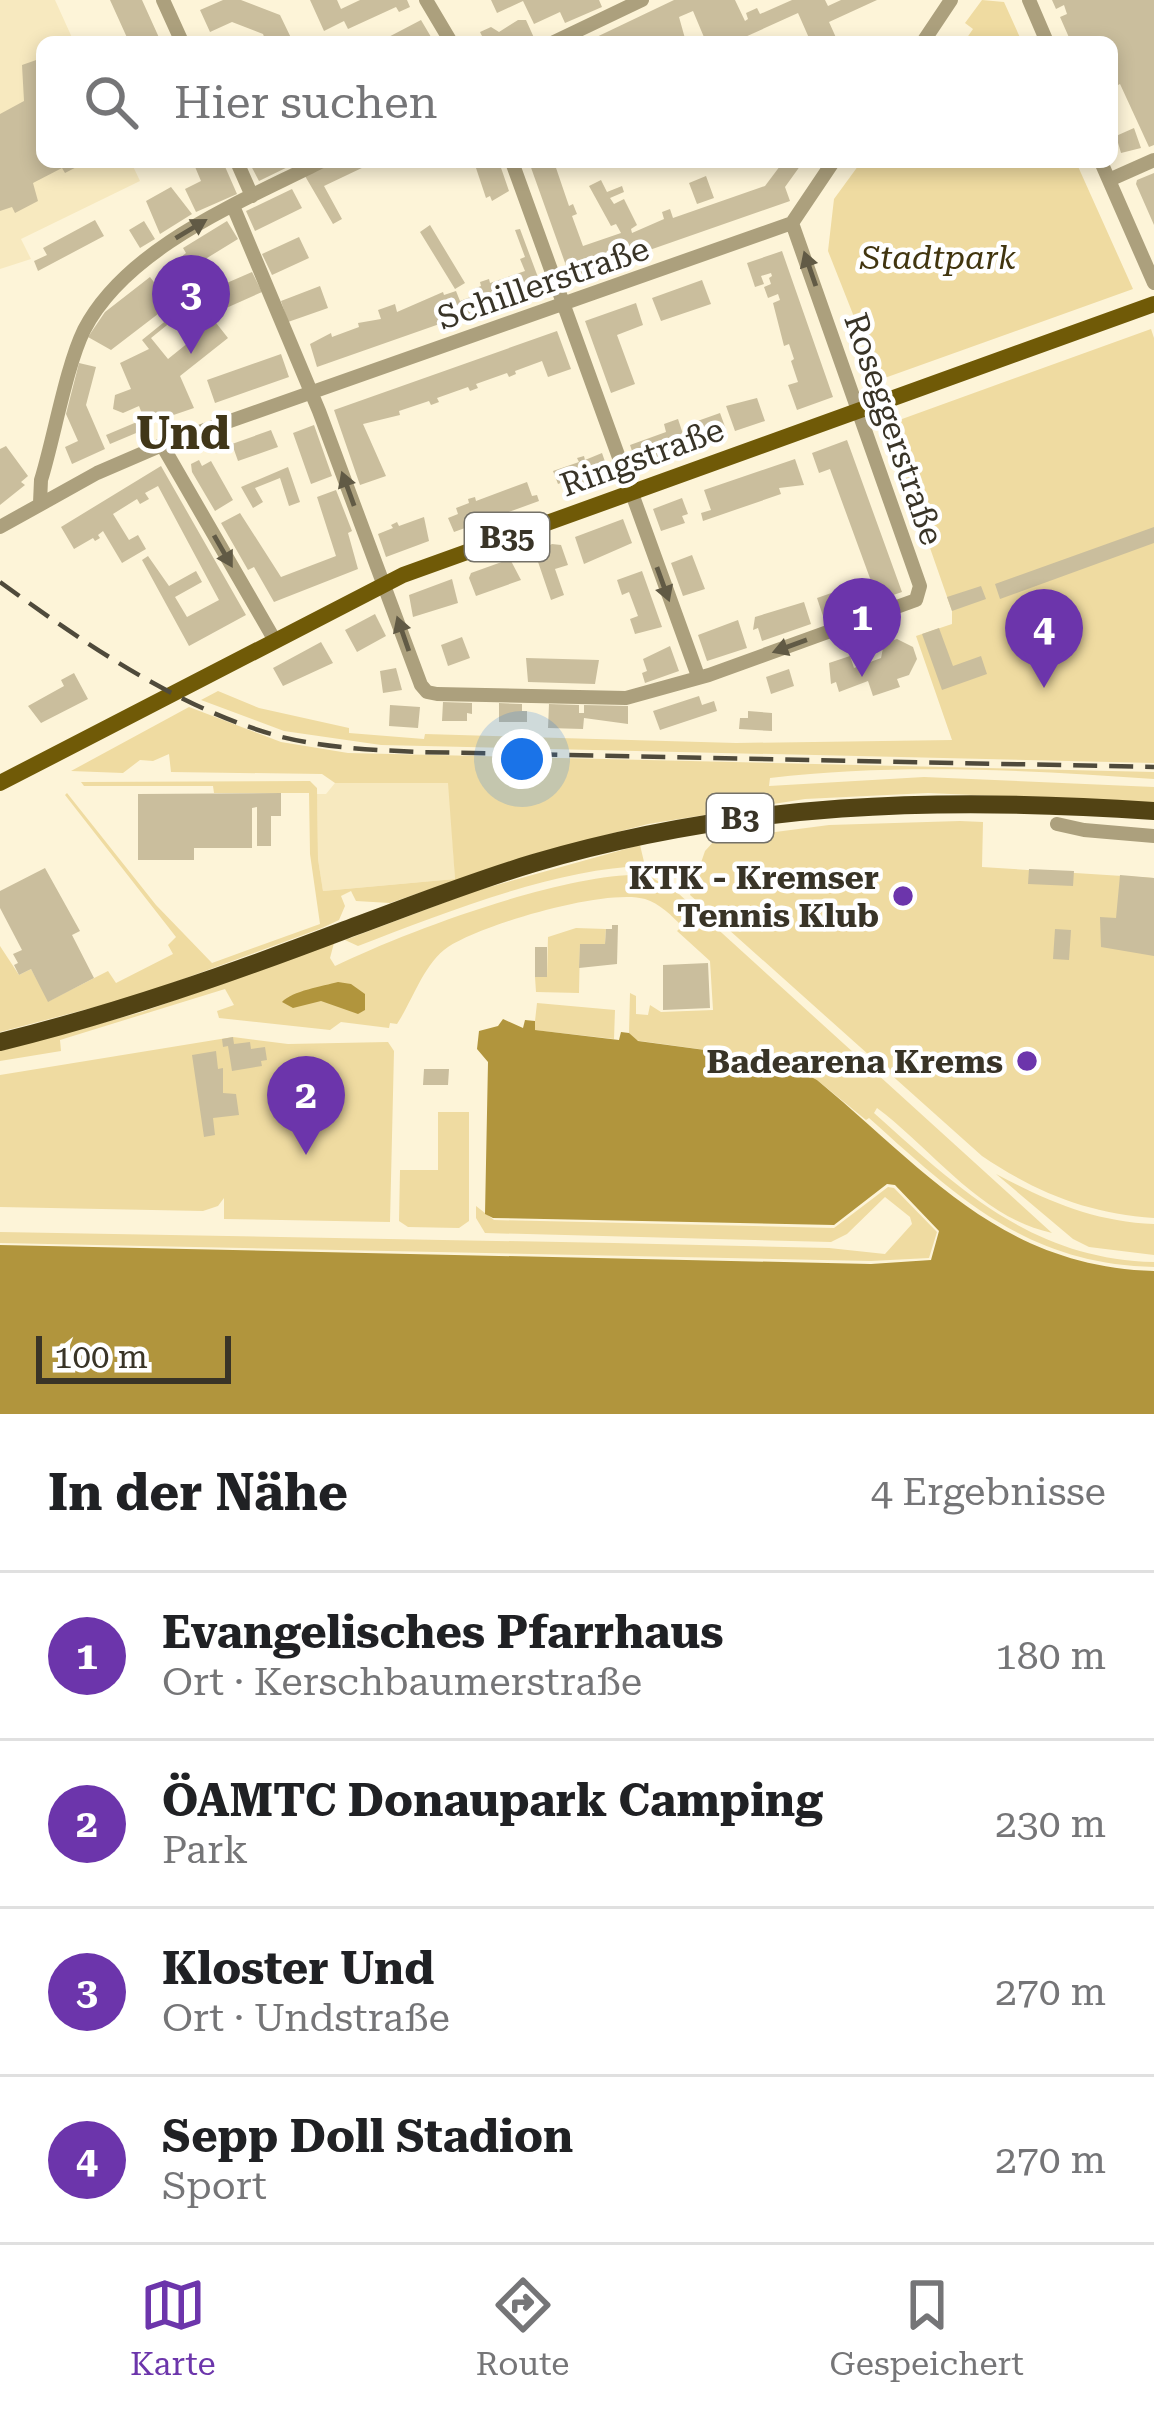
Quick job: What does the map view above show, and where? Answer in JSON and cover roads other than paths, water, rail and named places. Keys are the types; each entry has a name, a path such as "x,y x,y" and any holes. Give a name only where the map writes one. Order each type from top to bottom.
{"highway":[{"name":"B3","path":"0,1042 159,997 532,863 682,827 889,803 1040,803 1154,811"}],"main road":[{"name":"Ringstraße","path":"0,783 384,584 1154,304"}],"street":[{"path":"163,0 179,36"},
{"path":"426,0 447,36"},
{"path":"567,36 642,0"},
{"path":"927,36 952,0"},
{"path":"1029,0 1044,36"},
{"path":"1108,180 1154,160"},
{"path":"240,168 252,196"},
{"path":"40,503 41,480 80,340 104,302 151,256 232,206 308,168"},
{"path":"232,206 311,394 421,685 436,694 626,698 698,676 514,168"},
{"path":"792,223 829,168"},
{"path":"1103,168 1154,283"},
{"name":"Schillerstraße","path":"0,527 162,445 792,223"},
{"name":"Roseggerstraße","path":"698,676 900,607 916,600 920,586 792,223"},
{"path":"162,445 274,639"},
{"path":"1058,824 1154,836"}],"railway":[{"path":"0,582 99,651 170,692 244,725 316,744 419,752 1154,767"}],"place":[{"name":"Kloster Und","path":"191,354"},
{"name":"Evangelisches Pfarrhaus","path":"862,677"},
{"name":"Sepp Doll Stadion","path":"1044,688"},
{"name":"KTK - Kremser Tennis Klub","path":"903,896"},
{"name":"Badearena Krems","path":"1027,1061"},
{"name":"ÖAMTC Donaupark Camping","path":"306,1155"}],"district":[{"name":"Und","path":"183,433"}],"park label":[{"name":"Stadtpark","path":"938,257"}]}
